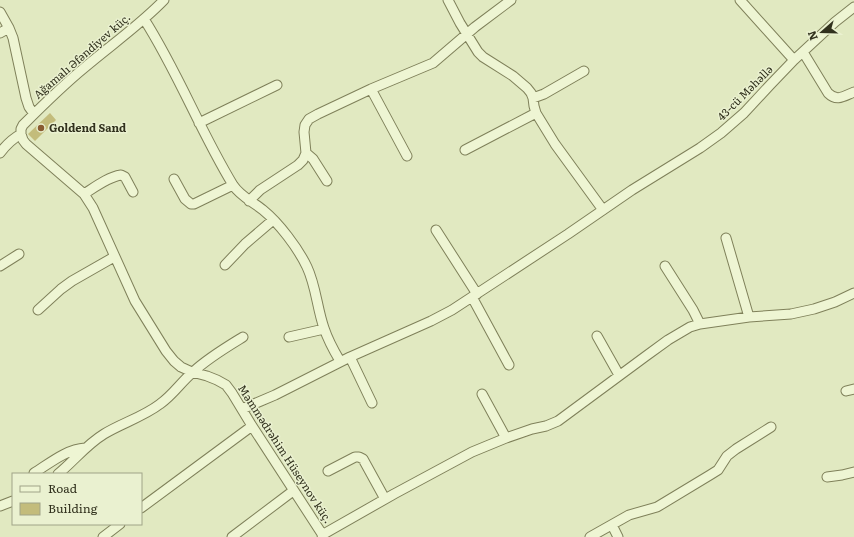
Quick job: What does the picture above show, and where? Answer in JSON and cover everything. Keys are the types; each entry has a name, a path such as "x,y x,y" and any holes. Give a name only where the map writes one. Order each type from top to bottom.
{"street":[{"path":"448,0 478,52 483,57 520,81 527,88 533,98 536,113 555,144 603,210"},
{"path":"249,201 260,190 298,165 303,160 306,153 304,132 305,125 309,119 371,89 433,64 467,34 511,0"},
{"path":"740,0 794,60"},
{"name":"Ağamalı Əfəndiyev küç.","path":"21,134 23,125 56,92 144,19 162,1"},
{"name":"43-cü Məhəllə","path":"242,409 275,395 350,356 431,321 452,310 700,148 721,133 744,113 794,60 835,22 854,7"},
{"path":"0,12 9,28 26,98 29,107 34,114"},
{"path":"144,19 155,36 199,123 233,185 242,196 264,210 274,220 307,268 313,283 324,329 340,361"},
{"path":"0,34 9,28"},
{"path":"803,52 832,97 838,98 854,92"},
{"path":"533,98 544,94 584,71"},
{"path":"199,123 277,85"},
{"path":"371,89 407,156"},
{"path":"465,150 536,113"},
{"path":"0,153 14,137 21,134"},
{"name":"Məmmədrəhim Hüseynov küç.","path":"21,134 26,144 84,194 93,208 135,301 166,351 181,367 207,376 226,386 232,393 323,536"},
{"path":"306,153 313,159 327,182"},
{"path":"84,194 116,176 121,175 125,177 133,192"},
{"path":"174,179 185,199 191,204 194,204 233,185"},
{"path":"224,265 245,244 274,220"},
{"path":"436,230 474,295 509,365"},
{"path":"726,238 749,317"},
{"path":"0,266 19,254"},
{"path":"38,310 72,281 114,257"},
{"path":"666,266 700,324"},
{"path":"323,536 385,499 472,452 506,438 558,421 668,340 690,327 700,324 749,317 791,314 814,309 835,302 854,293"},
{"path":"288,337 324,329"},
{"path":"597,336 619,375"},
{"path":"59,473 85,448 103,435 161,404 192,372 214,355 243,337"},
{"path":"350,356 372,403"},
{"path":"482,394 506,438"},
{"path":"142,507 252,426"},
{"path":"590,537 629,515 657,507 710,475 718,470 727,456 771,427"},
{"path":"34,473 77,448 85,448"},
{"path":"328,471 355,457 359,457 363,459 385,499"},
{"path":"827,477 854,472"},
{"path":"232,537 293,490"},
{"path":"0,506 12,501"},
{"path":"612,524 618,537"},
{"path":"103,537 119,525"}],"building":[{"path":"50,113 56,120 35,141 28,134"}],"place":[{"name":"Goldend Sand","path":"41,128"}]}
